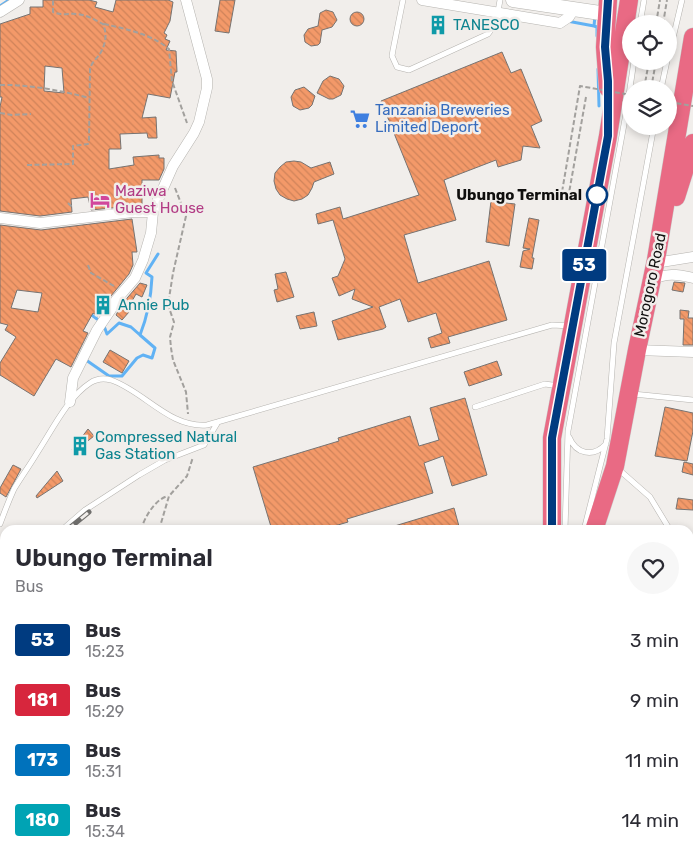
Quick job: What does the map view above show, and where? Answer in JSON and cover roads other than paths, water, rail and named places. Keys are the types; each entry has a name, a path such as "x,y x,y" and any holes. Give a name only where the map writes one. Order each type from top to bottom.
{"highway":[{"path":"552,525 552,438 608,136 629,0"},
{"path":"608,7 605,47 608,81 608,136"},
{"name":"Morogoro Road","path":"596,525 615,466 630,393 636,350 656,261 693,37"},
{"path":"656,261 693,144"}],"main road":[{"path":"513,0 574,9 608,7"}],"street":[{"path":"0,12 19,0"},
{"path":"70,402 73,378 98,330 123,290 135,278 143,260 151,233 153,212 170,174 194,133 207,88 207,79 186,0"},
{"path":"422,0 560,23 569,17 574,9"},
{"path":"0,218 40,223 133,212 153,212"},
{"path":"656,261 693,257"},
{"path":"651,280 664,274 676,274 693,278"},
{"path":"636,350 693,352"}],"lane":[{"path":"403,0 392,56 397,67 409,70 488,34 496,23 500,0"},
{"path":"642,15 644,0"},
{"path":"677,21 682,0"},
{"path":"565,525 568,431 626,117 633,70"},
{"name":"Morogoro Road","path":"585,525 607,439 614,343 652,135"},
{"path":"0,524 14,489 70,402 88,384 98,379 108,379 118,383 155,407 185,422 200,425 218,422 552,325 574,326"},
{"path":"475,407 545,384 562,386"},
{"path":"630,393 693,400"},
{"path":"68,525 85,510 139,475 165,460 204,445 218,422"},
{"path":"568,431 576,448 588,453 601,449 606,444 607,439"},
{"path":"615,466 650,497 667,525"}],"waterway":[{"path":"0,6 9,0"},
{"path":"595,16 594,26 597,27 597,36"},
{"path":"567,21 594,26"},
{"path":"598,69 599,106"},
{"path":"104,326 107,334 119,323 131,327 140,335 151,292 152,277 146,273 158,254"},
{"path":"89,313 97,319"},
{"path":"86,360 109,376 122,376 137,358 143,355 152,358 155,348 140,335"}],"railway":[{"path":"73,525 89,512"}],"place":[{"name":"TANESCO","path":"438,25"},
{"name":"Tanzania Breweries Limited Deport","path":"360,119"},
{"name":"Ubungo Terminal","path":"597,195"},
{"name":"Maziwa Guest House","path":"100,200"},
{"name":"Annie Pub","path":"103,305"},
{"name":"Compressed Natural Gas Station","path":"80,446"}]}
